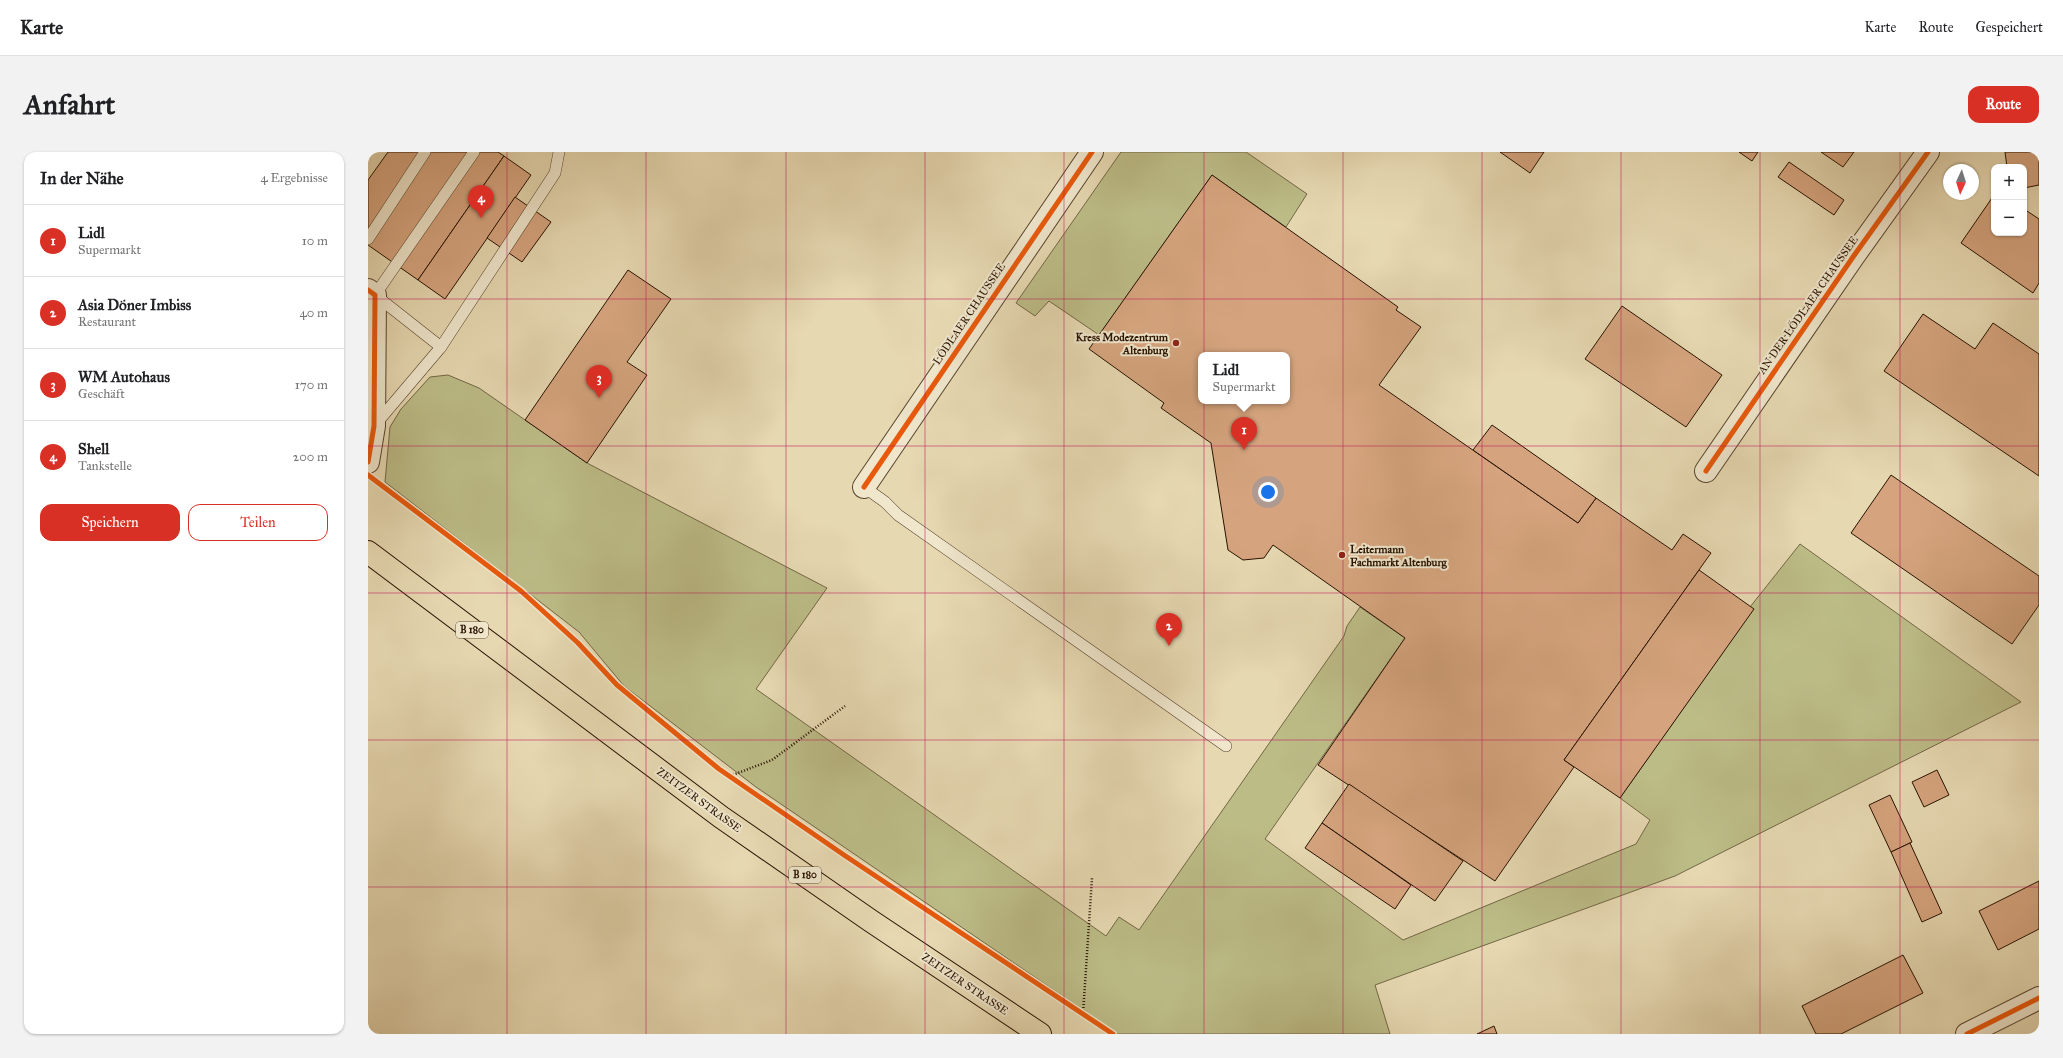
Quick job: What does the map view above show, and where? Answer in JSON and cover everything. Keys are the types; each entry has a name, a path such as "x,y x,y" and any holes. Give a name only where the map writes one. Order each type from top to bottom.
{"main road":[{"name":"ZEITZER STRASSE","path":"368,552 721,817 871,921 1040,1034"}],"street":[{"name":"LÖDLAER CHAUSSEE","path":"864,487 1092,152"},
{"name":"AN DER LÖDLAER CHAUSSEE","path":"1706,471 1853,257 1928,152"},
{"path":"368,462 374,426 372,293"},
{"path":"1967,1034 2039,998"}],"lane":[{"path":"368,239 425,152"},
{"path":"441,347 372,293 474,152"},
{"path":"374,426 441,347 555,173 559,152"},
{"path":"864,487 885,502 898,515 1226,746"}],"path":[{"path":"730,776 772,760 845,706"},
{"path":"1083,1014 1092,878"}],"green space":[{"path":"1121,152 1246,152 1307,194 1286,227 1212,175 1099,335 1049,301 1035,316 1016,303"},
{"path":"448,375 479,388 587,463 827,588 756,689 1106,936 1119,917 1139,930 1344,636 1347,626 1360,607 1405,638 1265,839 1403,940 1636,844 1650,820 1620,798 1753,609 1750,607 1800,544 2021,702 1675,876 1375,985 1390,1034 1114,1034 1102,1023 756,787 624,686 579,632 385,482 390,427 401,409 430,377"}],"building":[{"path":"388,152 498,152 504,156 418,280 368,245 368,180"},
{"path":"1500,152 1544,152 1530,173"},
{"path":"1739,152 1758,152 1752,161"},
{"path":"1821,152 1854,152 1843,167"},
{"path":"2005,152 2039,152 2039,185 2027,187 2027,164 2007,164"},
{"path":"504,156 531,175 445,299 418,280"},
{"path":"1789,162 1844,200 1834,215 1778,177"},
{"path":"1212,175 1398,307 1396,310 1421,327 1379,385 1578,523 1596,498 1672,550 1683,534 1711,553 1564,760 1574,767 1495,881 1318,765 1405,638 1273,545 1264,558 1243,560 1228,550 1211,443 1161,408 1164,403 1089,349"},
{"path":"515,197 551,222 522,262 487,238"},
{"path":"1991,199 1991,236 2027,236 2027,211 2039,219 2039,283 2033,293 1961,243"},
{"path":"628,270 671,299 627,362 647,375 587,463 525,420"},
{"path":"1622,306 1722,375 1686,427 1585,359"},
{"path":"1923,314 1975,349 1993,323 2039,354 2039,476 1884,371"},
{"path":"1492,425 1596,498 1578,523 1473,450"},
{"path":"1891,475 2039,576 2039,605 2012,644 1851,533"},
{"path":"1699,570 1754,609 1620,798 1564,760"},
{"path":"1937,770 1949,795 1924,807 1912,782"},
{"path":"1349,784 1463,861 1435,901 1322,823"},
{"path":"1890,795 1912,842 1891,852 1869,805"},
{"path":"1322,823 1411,885 1395,909 1305,848"},
{"path":"1910,843 1942,913 1922,922 1891,852"},
{"path":"2039,881 2039,929 1998,950 1979,911"},
{"path":"1903,955 1923,993 1841,1034 1816,1034 1802,1006"},
{"path":"1494,1026 1497,1034 1477,1034"}],"cycle path":[{"path":"864,487 1092,152"},
{"path":"1706,471 1853,257 1928,152"},
{"path":"368,290 375,295 374,426 368,462"},
{"path":"368,475 521,591 578,643 617,685 719,769 844,855 1113,1034"},
{"path":"1967,1034 2039,998"}],"place":[{"name":"Shell","path":"481,218"},
{"name":"Kress Modezentrum Altenburg","path":"1176,343"},
{"name":"WM Autohaus","path":"599,398"},
{"name":"Lidl","path":"1244,450"},
{"name":"Leitermann Fachmarkt Altenburg","path":"1342,555"},
{"name":"Asia Döner Imbiss","path":"1169,646"}]}
